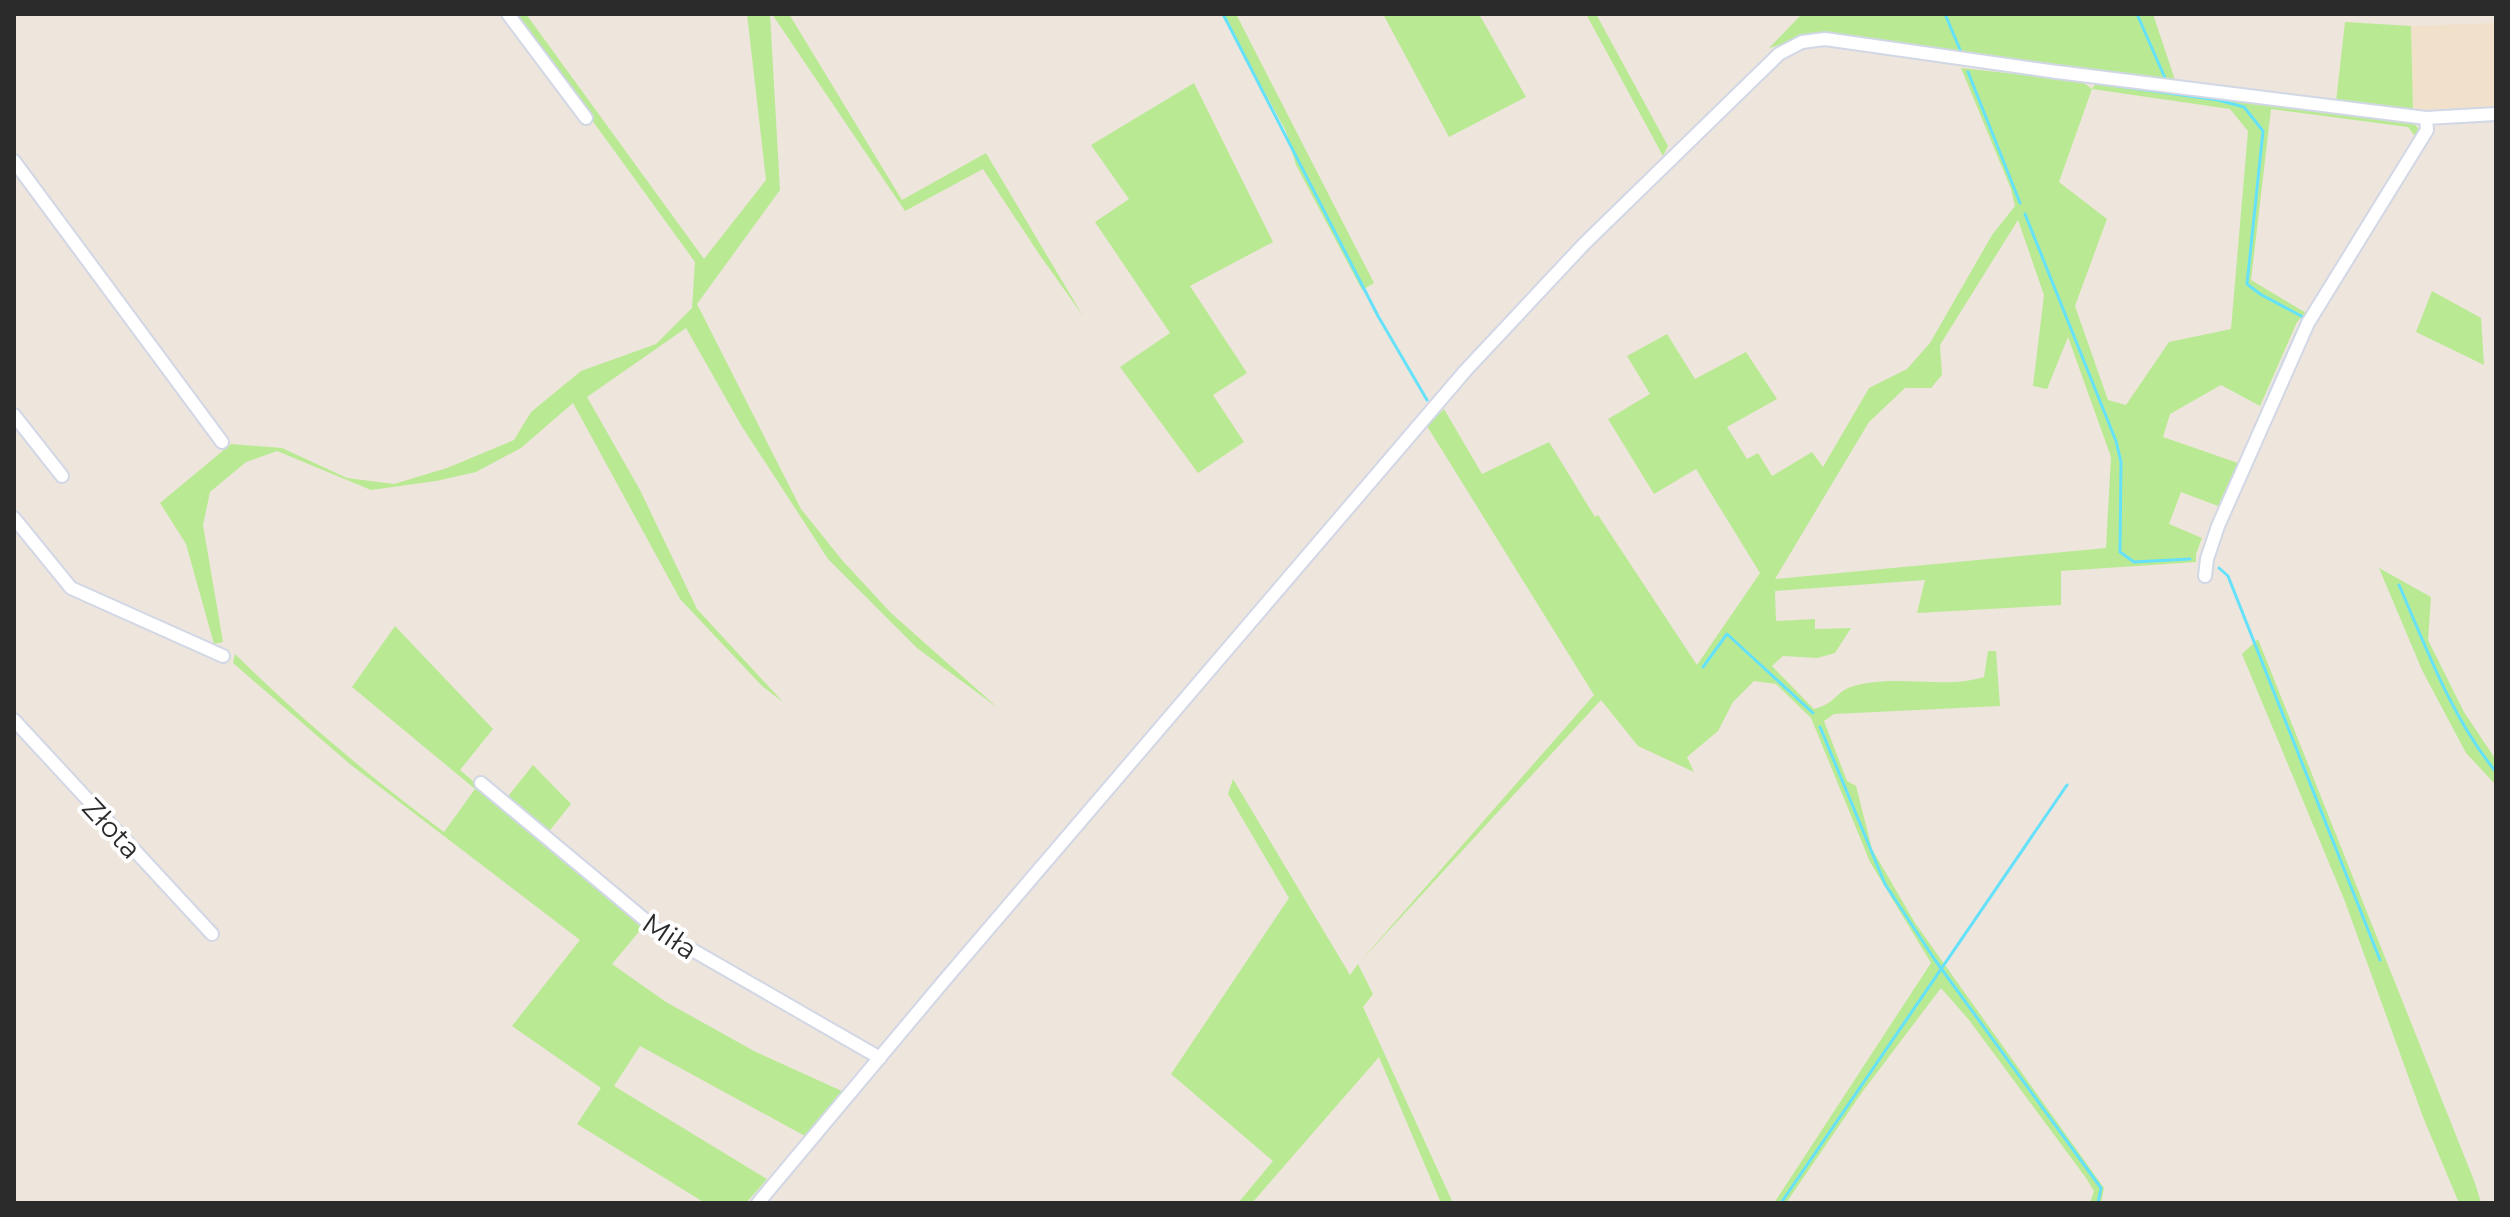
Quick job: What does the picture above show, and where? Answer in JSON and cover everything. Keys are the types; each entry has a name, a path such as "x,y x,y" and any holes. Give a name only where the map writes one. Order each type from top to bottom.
{"street":[{"path":"508,14 586,118"},
{"path":"758,1203 1466,370 1584,244 1779,54 1802,42 1825,39 2057,72 2426,118 2496,114"},
{"path":"2205,576 2218,526 2308,323 2427,130 2426,118"},
{"path":"14,161 222,442"},
{"path":"14,415 62,476"},
{"path":"14,518 71,588 223,656"},
{"name":"Złota","path":"14,720 212,934"},
{"name":"Miła","path":"481,783 656,929 880,1058"}],"shaded area":[{"path":"2496,23 2496,107 2413,110 2411,26"}],"green space":[{"path":"515,14 526,14 704,259 766,180 747,14 770,14 780,190 697,304 801,509 891,613 998,708 917,648 828,559 741,425 686,328 587,397 640,490 697,609 783,702 762,686 680,599 573,403 521,448 476,472 436,481 371,490 277,451 246,462 210,492 203,525 223,642 214,644 186,544 160,503 231,444 282,448 347,478 394,484 447,468 514,440 531,412 581,371 656,344 692,308 695,262"},
{"path":"772,14 789,14 902,200 986,153 1083,316 983,169 905,211"},
{"path":"1222,14 1236,14 1374,283 1362,290 1296,165 1286,131"},
{"path":"1383,14 1479,14 1526,97 1449,137"},
{"path":"1586,14 1596,14 1668,146 1663,156"},
{"path":"1802,14 2153,14 2175,80 1968,56 1851,36 1815,35 1769,48"},
{"path":"2345,22 2411,26 2413,110 2336,102"},
{"path":"1961,68 2081,81 2092,89 2097,81 2412,121 2421,132 2417,139 2408,127 2271,109 2251,280 2306,313 2297,322 2260,406 2221,385 2170,414 2163,437 2238,463 2218,506 2181,492 2169,524 2202,538 2196,562 2061,571 2061,605 1917,613 1925,580 1775,591 1776,621 1815,619 1815,629 1851,628 1835,653 1817,658 1783,656 1772,666 1814,709 1827,704 1846,689 1868,683 1952,682 1984,677 1988,651 1996,651 2000,706 1834,714 1824,721 1847,781 1856,786 1872,849 1915,923 2104,1188 2101,1203 2090,1203 2094,1191 2086,1178 1969,1020 1941,988 1863,1091 1786,1203 1774,1203 1931,963 1870,862 1811,718 1776,684 1754,681 1733,702 1718,731 1687,757 1694,772 1638,746 1601,700 1358,964 1594,695 1427,426 1444,409 1482,474 1549,442 1595,517 1598,515 1697,665 1760,573 1696,469 1654,494 1608,419 1650,394 1627,356 1667,334 1695,379 1746,352 1777,399 1727,427 1747,459 1758,453 1772,476 1812,452 1823,467 1869,388 1907,369 1930,343 1992,235 2015,206 2011,189","holes":["2092,89 2230,109 2248,131 2231,329 2169,342 2126,405 2108,400 2075,306 2107,219 2059,182","2018,220 2044,295 2033,386 2047,389 2068,337 2111,457 2106,548 1775,579 1869,422 1905,388 1931,388 1942,375 1940,345"]},
{"path":"1194,83 1273,242 1190,286 1247,373 1213,395 1244,442 1198,473 1120,367 1170,333 1095,222 1129,199 1091,145"},
{"path":"2432,291 2481,318 2484,365 2416,332"},
{"path":"2379,568 2431,597 2428,640 2464,712 2496,760 2496,785 2466,753 2422,670"},
{"path":"395,626 493,729 460,770 501,805 533,765 571,804 542,840 642,928 612,964 666,1002 754,1051 844,1092 805,1136 640,1046 614,1086 767,1179 746,1203 705,1203 577,1124 601,1088 512,1026 580,940 351,765 233,663 235,654 336,746 444,832 475,789 352,687"},
{"path":"2258,639 2481,1203 2459,1203 2423,1117 2344,899 2242,654"},
{"path":"1233,779 1350,975 1358,964 1373,994 1363,1007 1453,1203 1441,1203 1379,1057 1252,1203 1238,1203 1273,1161 1171,1074 1289,898 1228,794"}],"waterway":[{"path":"1223,14 1378,316 1427,400"},
{"path":"1945,14 1961,52"},
{"path":"2137,14 2165,78"},
{"path":"1968,72 2020,203"},
{"path":"2103,84 2218,100 2244,107 2263,131 2247,284 2303,317"},
{"path":"2025,214 2116,441 2121,462 2120,552 2134,562 2190,559"},
{"path":"2269,395 2298,330"},
{"path":"2219,568 2228,576 2380,960"},
{"path":"2399,585 2453,706 2496,772"},
{"path":"1703,667 1727,634 1813,713"},
{"path":"1820,727 1885,884 1935,960 2101,1188 2098,1203"},
{"path":"1781,1203 2067,785"}]}
